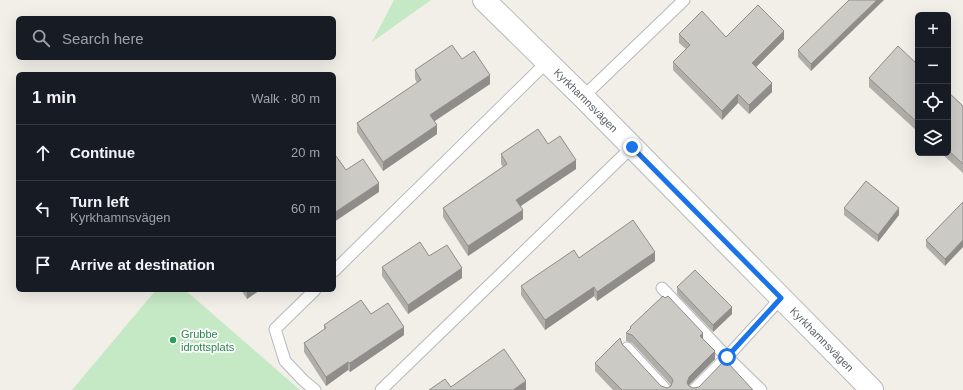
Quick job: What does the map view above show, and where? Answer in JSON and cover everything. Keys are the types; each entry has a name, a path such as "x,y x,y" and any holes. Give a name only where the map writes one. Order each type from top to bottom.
{"street":[{"name":"Kyrkhamnsvägen","path":"484,0 584,97 872,390"}],"lane":[{"path":"584,97 684,0"},
{"path":"336,269 547,62"},
{"path":"381,390 632,147"},
{"path":"662,288 760,390"},
{"path":"312,292 275,329 285,360 304,381 315,390"},
{"path":"694,390 727,357 781,298"},
{"path":"627,348 666,390"}],"green space":[{"path":"394,0 431,0 372,42"},
{"name":"Grubbe idrottsplats","path":"154,292 187,292 300,390 72,390"}],"building":[{"path":"849,0 877,0 811,64 798,50"},
{"path":"758,5 784,31 752,63 772,83 749,105 738,94 722,111 673,62 690,45 679,34 702,11 726,37"},
{"path":"452,45 462,59 474,51 490,75 430,115 437,125 383,162 357,123 421,80 415,70"},
{"path":"898,46 915,62 915,120 869,78"},
{"path":"951,95 963,106 963,164 951,153"},
{"path":"538,129 548,144 560,136 576,160 516,200 523,210 468,246 443,208 507,164 501,154"},
{"path":"336,156 346,170 363,159 379,183 336,212"},
{"path":"866,181 899,208 878,235 844,208"},
{"path":"963,202 963,240 945,259 926,240"},
{"path":"633,220 655,252 597,292 594,287 545,320 521,286 574,250 579,258"},
{"path":"420,242 429,256 447,245 462,268 408,305 382,267"},
{"path":"695,270 732,307 713,325 677,287"},
{"path":"663,296 665,298 668,296 703,333 700,336 715,351 689,377 687,383 689,386 693,388 699,387 724,361 727,364 728,363 753,390 622,390 595,363 620,338 622,344 661,386 667,388 671,386 673,380 671,377 632,335 626,333 631,328 630,327"},
{"path":"361,300 371,314 388,303 404,327 326,377 304,343 326,328 324,325"},
{"path":"504,349 526,381 513,390 429,390 445,379 451,387"}],"place":[{"name":"Grubbe idrottsplats","path":"173,340"}],"route":[{"path":"632,147 781,298 727,357"}]}
